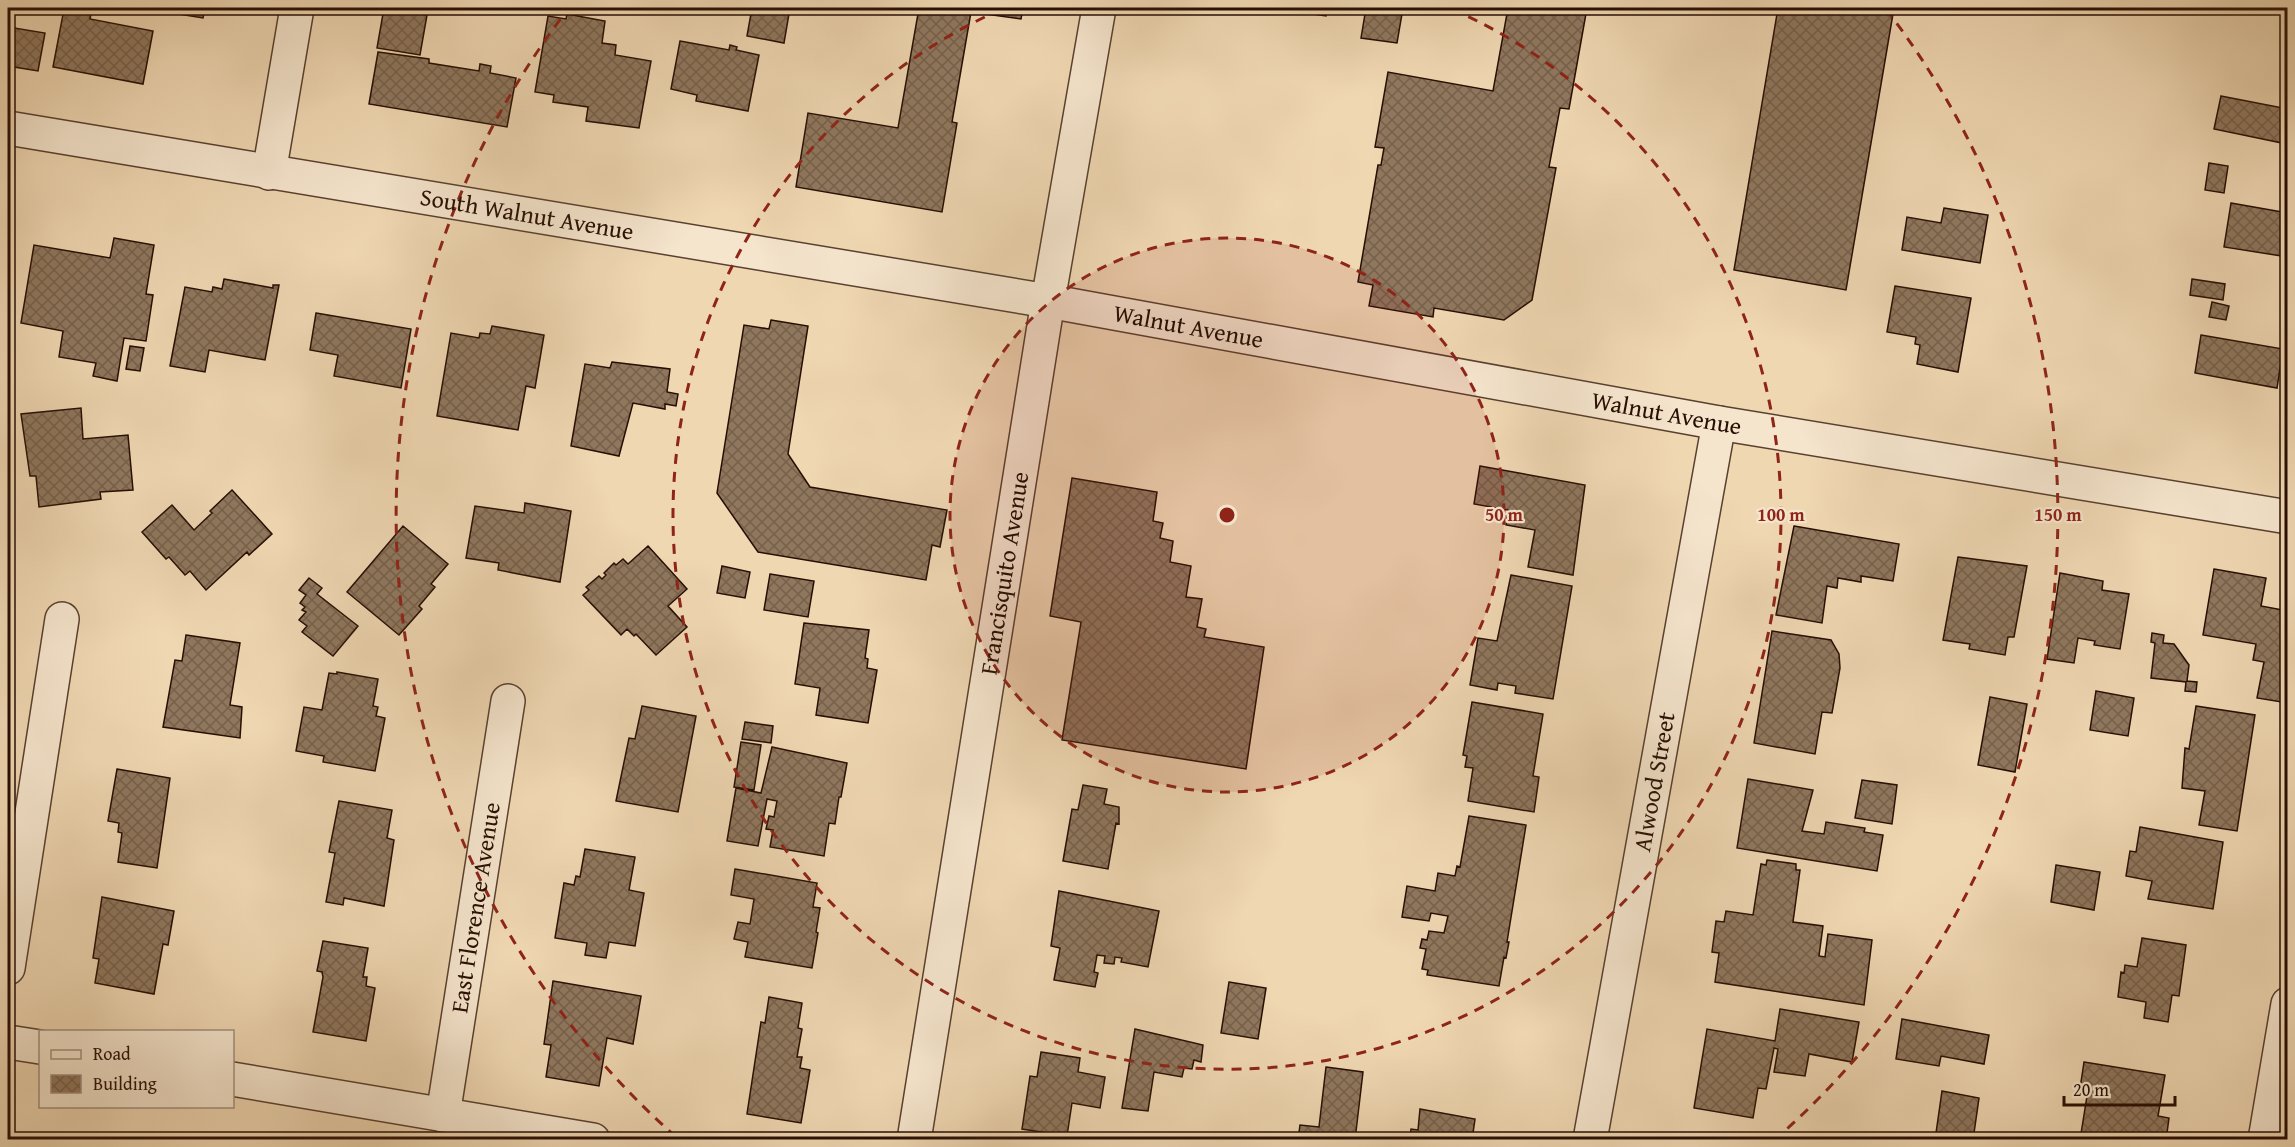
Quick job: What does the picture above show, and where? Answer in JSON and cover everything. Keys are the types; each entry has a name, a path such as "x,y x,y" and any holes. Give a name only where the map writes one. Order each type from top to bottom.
{"street":[{"path":"269,173 297,8"},
{"name":"Francisquito Avenue","path":"914,1140 1048,302 1099,8"},
{"name":"South Walnut Avenue","path":"8,128 1048,302"},
{"name":"Walnut Avenue","path":"1048,302 1719,423 2288,517"},
{"name":"Alwood Street","path":"1590,1140 1719,423"},
{"path":"8,968 62,619"},
{"name":"East Florence Avenue","path":"443,1114 508,700"},
{"path":"2265,1140 2288,1004"},
{"path":"8,1042 39,1047"},
{"path":"234,1079 593,1140"}],"building":[{"path":"160,8 205,8 203,18 159,11"},
{"path":"384,8 427,15 420,55 377,48"},
{"path":"752,8 790,8 784,43 747,36"},
{"path":"919,8 1023,8 1021,19 971,12 952,122 957,123 942,212 796,187 808,113 898,128"},
{"path":"1271,8 1327,8 1326,16"},
{"path":"1366,8 1403,8 1397,43 1361,38"},
{"path":"1508,8 1587,8 1569,109 1560,108 1549,167 1556,168 1532,300 1504,320 1434,308 1433,317 1369,306 1373,285 1358,282 1378,165 1381,165 1384,148 1375,147 1388,72 1493,91"},
{"path":"1778,8 1894,8 1846,290 1734,270"},
{"path":"64,9 91,14 90,19 153,31 143,84 53,67"},
{"path":"567,14 605,21 602,43 616,45 615,55 651,61 639,128 586,121 588,107 553,102 554,95 535,92 548,16 566,19"},
{"path":"8,27 45,33 38,71 8,66"},
{"path":"680,41 729,50 730,45 737,47 736,50 759,55 748,111 696,101 697,95 671,89"},
{"path":"378,52 429,59 429,63 479,71 480,64 491,66 490,73 516,78 507,127 369,104"},
{"path":"2221,96 2288,109 2282,143 2214,129"},
{"path":"2209,163 2228,166 2224,193 2205,190"},
{"path":"2231,203 2288,213 2288,257 2224,247"},
{"path":"1944,208 1988,215 1980,263 1902,250 1907,217 1941,223"},
{"path":"114,238 154,245 146,294 153,295 146,341 124,338 117,381 93,376 96,363 59,357 63,331 21,323 34,245 110,258"},
{"path":"224,279 273,288 273,285 279,285 265,360 209,350 205,372 170,366 185,287 212,292 213,287 222,289"},
{"path":"2192,279 2225,284 2223,300 2190,295"},
{"path":"1895,286 1971,298 1958,372 1917,364 1920,345 1915,344 1916,337 1887,332"},
{"path":"2212,302 2229,306 2226,320 2209,317"},
{"path":"316,313 411,329 401,388 334,376 338,355 310,350"},
{"path":"771,320 808,326 788,454 810,487 947,510 940,547 932,545 926,580 758,552 717,493 744,325 769,329"},
{"path":"492,326 544,335 535,388 526,386 518,430 437,416 451,333 479,338 480,333 490,334"},
{"path":"2201,335 2283,349 2277,388 2195,373"},
{"path":"130,346 144,348 140,371 126,369"},
{"path":"612,362 670,369 667,392 678,394 676,406 665,404 665,409 633,403 619,456 571,446 585,364 610,368"},
{"path":"81,408 83,439 128,435 133,490 100,492 101,499 39,507 36,476 30,476 21,414"},
{"path":"1480,466 1585,485 1573,575 1528,567 1535,530 1506,525 1508,510 1474,504"},
{"path":"1072,478 1157,492 1153,521 1163,523 1160,538 1173,541 1170,562 1191,566 1186,597 1202,599 1197,627 1206,629 1204,637 1264,647 1246,769 1062,740 1081,622 1050,616"},
{"path":"232,490 272,534 249,555 247,552 206,590 190,571 185,575 169,557 166,559 142,532 172,505 194,530"},
{"path":"525,503 571,511 560,582 498,570 499,563 466,558 475,506 524,513"},
{"path":"403,526 448,564 431,584 435,587 419,606 422,609 399,635 347,592"},
{"path":"1794,526 1899,544 1893,581 1861,576 1861,582 1838,578 1837,588 1827,586 1822,623 1776,615"},
{"path":"648,546 687,589 668,606 687,627 656,655 636,634 634,636 627,629 621,635 583,595 589,590 586,587 599,576 602,579 606,575 604,573 614,563 616,565 623,559 628,564"},
{"path":"1958,557 2027,566 2014,637 2008,637 2005,655 1969,649 1970,644 1943,640"},
{"path":"722,566 750,572 745,598 717,593"},
{"path":"2214,569 2266,578 2261,606 2288,611 2288,703 2257,698 2264,662 2253,660 2256,644 2203,635"},
{"path":"2060,573 2103,581 2102,590 2129,594 2120,649 2094,645 2095,641 2078,638 2074,663 2047,659"},
{"path":"770,574 814,581 808,617 764,610"},
{"path":"1511,575 1572,586 1553,699 1515,693 1516,686 1498,683 1497,690 1470,685 1478,638 1497,641"},
{"path":"309,578 322,588 317,594 358,626 333,656 302,632 307,626 299,620 306,612 302,610 305,607 300,603 306,595 299,590"},
{"path":"804,623 869,630 865,658 868,659 867,668 877,670 868,723 816,715 820,688 795,684"},
{"path":"1772,631 1831,640 1839,654 1840,668 1832,713 1822,712 1815,754 1754,743"},
{"path":"2152,633 2164,635 2163,643 2174,644 2189,665 2187,681 2197,682 2196,692 2185,691 2186,682 2151,678 2155,643 2151,642"},
{"path":"186,635 240,643 230,705 242,707 240,738 163,727 175,660 182,661"},
{"path":"337,672 378,679 373,706 378,707 376,716 385,718 375,771 323,762 324,756 296,751 304,707 322,710 329,673 337,674"},
{"path":"2096,691 2134,698 2128,736 2090,730"},
{"path":"1990,697 2027,704 2015,772 1978,765"},
{"path":"1472,702 1543,714 1533,776 1539,777 1534,812 1468,801 1473,768 1465,767 1467,756 1463,755"},
{"path":"642,706 696,716 678,812 616,801 629,738 635,739"},
{"path":"2196,706 2255,715 2237,831 2199,825 2205,791 2182,788 2185,748 2189,749"},
{"path":"745,722 773,726 771,743 742,739"},
{"path":"741,742 761,745 754,790 734,787"},
{"path":"772,747 847,763 835,824 829,823 824,856 770,847 773,830 766,829 769,816 774,817 777,801 767,799 758,846 727,841 736,788 761,793"},
{"path":"117,769 170,778 157,868 118,862 122,833 118,832 119,823 108,821"},
{"path":"1748,779 1813,790 1802,831 1824,834 1826,822 1865,828 1864,832 1883,835 1877,871 1737,848"},
{"path":"1862,780 1897,785 1892,824 1855,818"},
{"path":"1083,785 1107,789 1104,804 1119,807 1119,824 1116,823 1108,869 1063,861 1072,809 1078,810"},
{"path":"339,801 392,810 387,838 394,840 384,906 344,898 343,905 326,902 335,853 329,852"},
{"path":"1469,816 1526,825 1507,942 1509,942 1499,986 1427,975 1428,970 1422,969 1426,949 1420,948 1422,939 1427,940 1429,931 1444,933 1448,916 1431,913 1429,921 1402,917 1407,886 1435,891 1438,873 1455,876 1457,866 1460,867"},
{"path":"2140,827 2223,842 2213,909 2148,899 2152,881 2126,876 2130,851 2136,852"},
{"path":"585,849 635,857 629,890 644,893 635,946 609,942 606,958 585,955 587,943 555,938 564,883 574,885 576,876 580,877"},
{"path":"1767,860 1796,864 1796,870 1800,870 1793,922 1823,926 1819,956 1825,957 1828,934 1872,940 1864,1005 1715,982 1719,953 1712,952 1716,921 1724,922 1726,911 1753,915 1761,864 1766,865"},
{"path":"2056,865 2100,872 2094,910 2051,902"},
{"path":"735,869 817,883 813,907 820,908 812,968 745,957 748,942 734,939 738,922 750,924 754,899 731,895"},
{"path":"1059,891 1159,911 1148,967 1121,962 1122,958 1115,957 1114,964 1104,963 1105,956 1097,955 1094,972 1098,973 1095,987 1054,980 1060,948 1051,946"},
{"path":"102,897 174,911 168,945 163,944 154,994 95,983 99,959 93,958"},
{"path":"2142,938 2186,945 2179,996 2172,995 2168,1022 2144,1018 2146,1002 2118,997 2121,972 2124,973 2125,965 2137,967"},
{"path":"323,941 368,948 363,977 367,977 366,986 375,988 366,1041 313,1032 323,977 322,972 317,971"},
{"path":"553,981 641,996 633,1044 607,1038 599,1086 546,1077 551,1045 544,1044"},
{"path":"1229,982 1266,988 1258,1039 1221,1033"},
{"path":"769,997 802,1003 798,1028 802,1029 797,1057 802,1057 800,1068 810,1070 801,1123 747,1114 761,1022 765,1023"},
{"path":"1780,1009 1859,1022 1852,1062 1809,1054 1805,1076 1774,1072 1778,1049 1774,1048 1766,1089 1758,1088 1753,1118 1694,1108 1707,1029 1775,1041"},
{"path":"1902,1019 1989,1035 1984,1064 1941,1056 1939,1066 1896,1059"},
{"path":"1135,1029 1203,1045 1201,1062 1194,1060 1192,1069 1184,1068 1182,1077 1154,1072 1148,1111 1122,1108"},
{"path":"1041,1052 1080,1058 1078,1072 1105,1077 1100,1108 1072,1103 1067,1136 1022,1129 1030,1076 1037,1077"},
{"path":"2084,1062 2165,1075 2158,1116 2169,1118 2166,1140 2080,1140 2087,1096 2079,1095"},
{"path":"1326,1067 1363,1072 1355,1140 1298,1140 1300,1125 1319,1127"},
{"path":"1942,1091 1979,1098 1973,1140 1935,1140"},
{"path":"1420,1109 1475,1119 1472,1140 1404,1140 1405,1136 1410,1137 1411,1129 1418,1130"}]}
